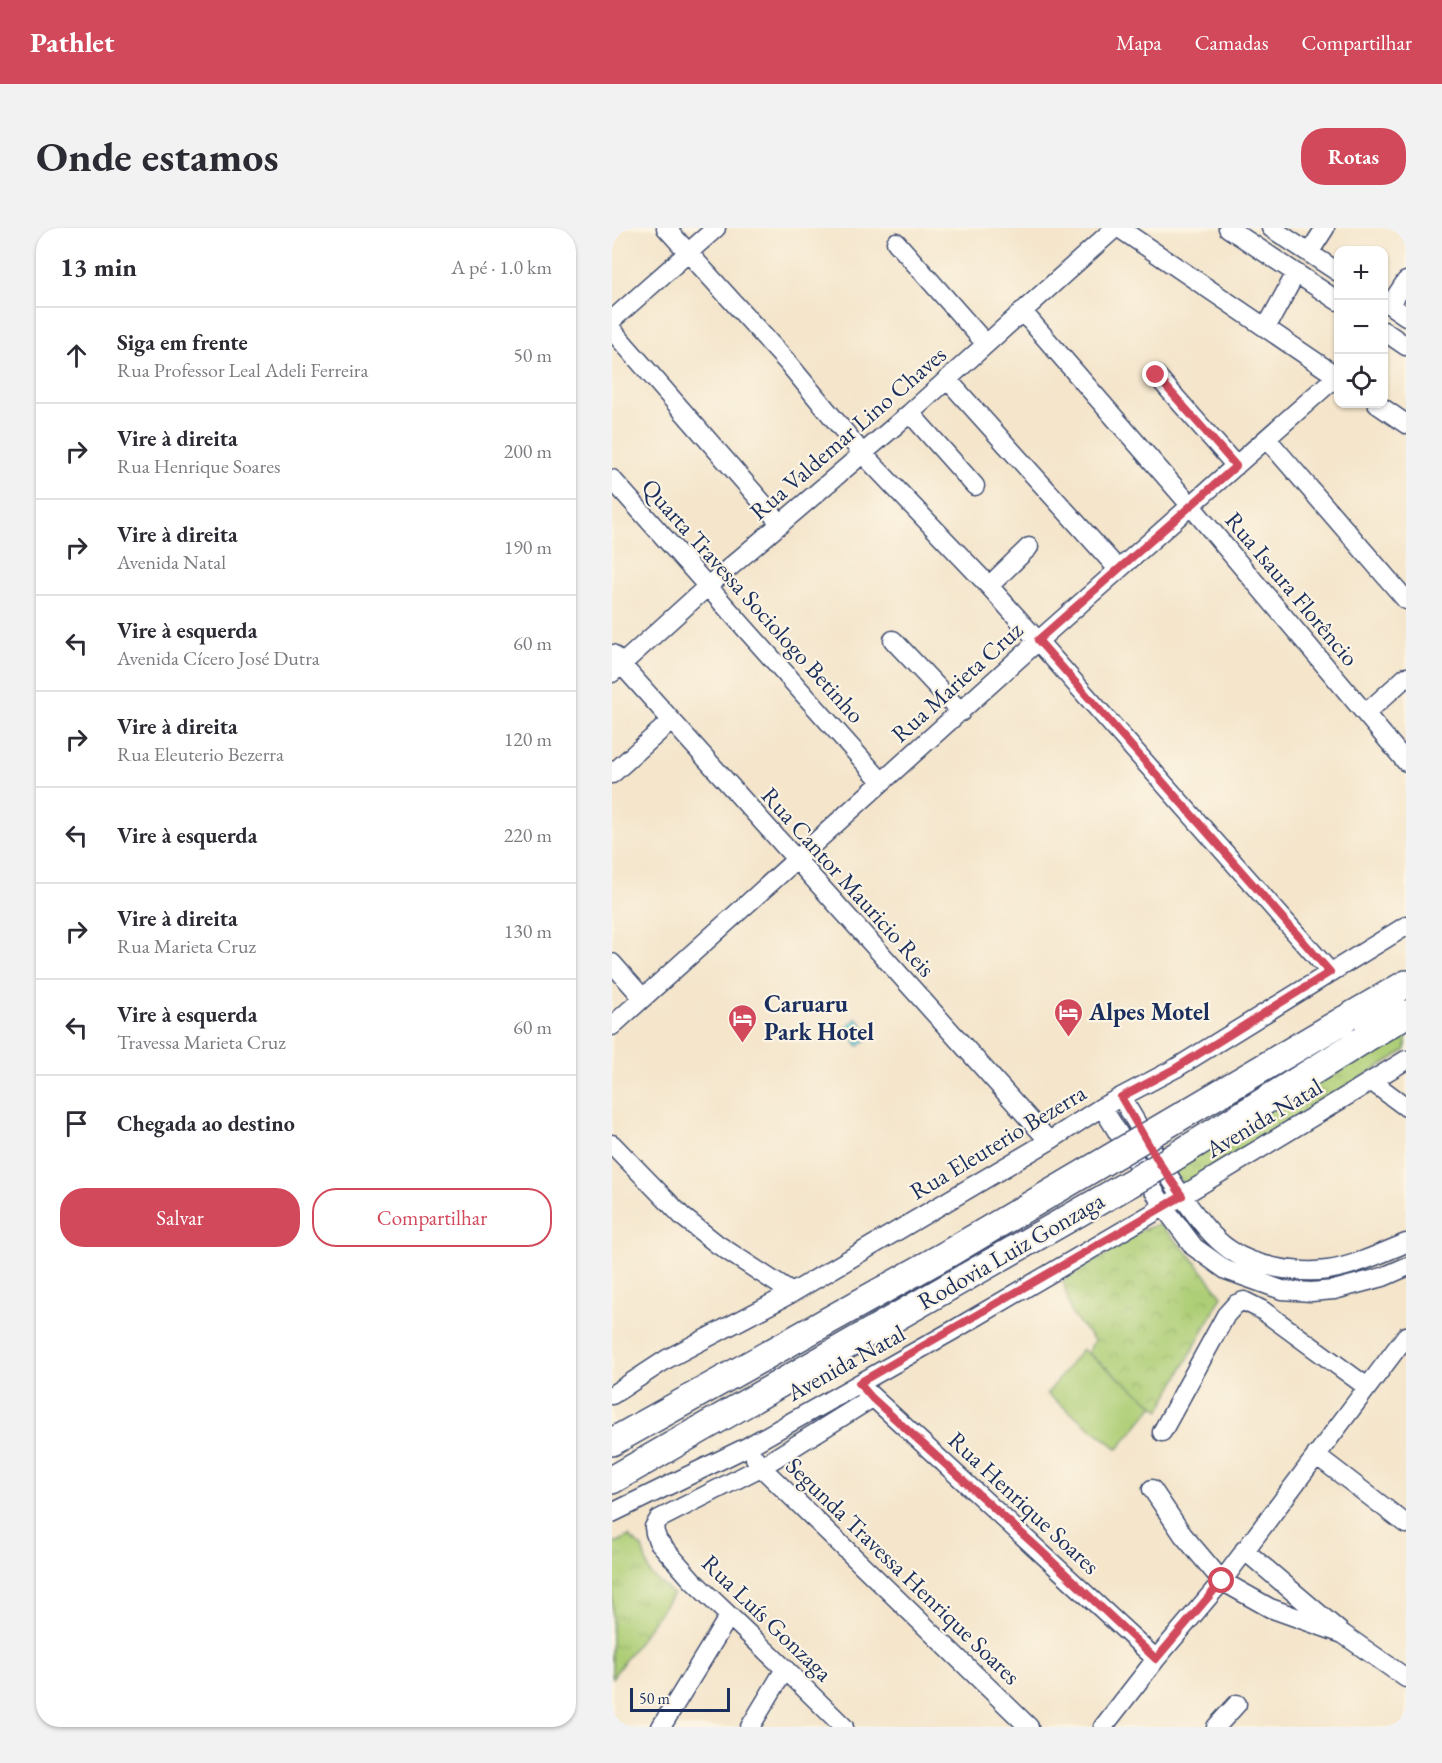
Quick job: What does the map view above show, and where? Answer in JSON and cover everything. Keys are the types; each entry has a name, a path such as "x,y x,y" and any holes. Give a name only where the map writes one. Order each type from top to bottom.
{"highway":[{"name":"Rodovia Luiz Gonzaga","path":"612,1442 949,1253 1406,984"},
{"name":"Rodovia Luiz Gonzaga","path":"612,1480 1155,1168 1406,1014"}],"street":[{"path":"666,228 788,363 862,453 1038,640 1330,972"},
{"path":"612,321 716,228"},
{"path":"1117,228 1334,373"},
{"name":"Rua Valdemar Lino Chaves","path":"615,664 782,525 1117,228"},
{"path":"1228,228 1334,295"},
{"path":"1271,228 1334,269"},
{"path":"1309,253 1325,228"},
{"path":"896,242 986,344"},
{"path":"1266,328 1296,273"},
{"path":"1388,302 1406,281"},
{"path":"1388,304 1406,316"},
{"name":"Rua Isaura Florêncio","path":"1022,311 1191,506 1406,762"},
{"path":"612,330 782,525"},
{"path":"1388,334 1406,346"},
{"path":"1156,375 1236,466"},
{"path":"947,379 1118,569"},
{"name":"Rua Marieta Cruz","path":"612,1026 1038,640 1334,380"},
{"path":"1383,408 1406,424"},
{"path":"910,413 975,486"},
{"path":"1267,439 1406,600"},
{"name":"Quarta Travessa Sociologo Betinho","path":"612,479 882,782"},
{"path":"989,586 1029,547"},
{"path":"892,640 961,712"},
{"name":"Rua Cantor Mauricio Reis","path":"615,664 671,721 1048,1141"},
{"path":"1366,712 1406,677"},
{"path":"612,774 671,721"},
{"name":"Rua Eleuterio Bezerra","path":"612,1395 667,1359 792,1293 1102,1107 1176,1068 1406,926"},
{"path":"612,963 643,998"},
{"name":"Avenida Natal","path":"612,1513 747,1447 1164,1207 1406,1060"},
{"path":"1371,1081 1406,1107"},
{"path":"1121,1097 1160,1164 1202,1223 1229,1249 1246,1260 1296,1271 1328,1270 1406,1243"},
{"path":"1102,1107 1164,1207 1194,1247 1226,1270 1282,1290 1311,1292 1334,1290 1383,1277 1406,1268"},
{"path":"612,1144 683,1217 717,1244 792,1293"},
{"path":"1162,1432 1226,1315 1236,1304 1244,1301 1262,1310 1367,1387"},
{"path":"1102,1727 1222,1581 1406,1336"},
{"name":"Rua Henrique Soares","path":"859,1383 872,1398 1038,1548 1156,1659"},
{"path":"761,1467 872,1398"},
{"name":"Segunda Travessa Henrique Soares","path":"747,1447 761,1467 1029,1727"},
{"path":"1316,1455 1406,1524"},
{"name":"Rua Luís Gonzaga","path":"761,1467 659,1520 654,1527 655,1533 658,1541 693,1581 844,1727"},
{"path":"1152,1489 1183,1535 1222,1581 1270,1608 1343,1634"},
{"path":"1244,1550 1343,1634 1406,1678"},
{"path":"661,1727 729,1616"},
{"path":"750,1727 785,1669"},
{"path":"1216,1727 1237,1704"}],"green space":[{"path":"1406,1015 1406,1050 1185,1187 1164,1159"},
{"path":"1159,1224 1190,1255 1222,1296 1160,1410 1088,1353 1094,1340 1072,1315 1063,1280 1142,1230"},
{"path":"1082,1349 1154,1405 1118,1449 1047,1394"},
{"path":"629,1536 642,1548 650,1574 673,1594 612,1678 612,1545"}],"water":[{"path":"857,1018 872,1036 859,1046 844,1029"}],"place":[{"name":"Alpes Motel","path":"1068,1038"},
{"name":"Caruaru Park Hotel","path":"743,1044"}],"route":[{"path":"1156,375 1236,466 1038,640 1330,972 1176,1068 1121,1097 1160,1164 1182,1196 859,1383 872,1398 1038,1548 1156,1659 1222,1581"}]}
